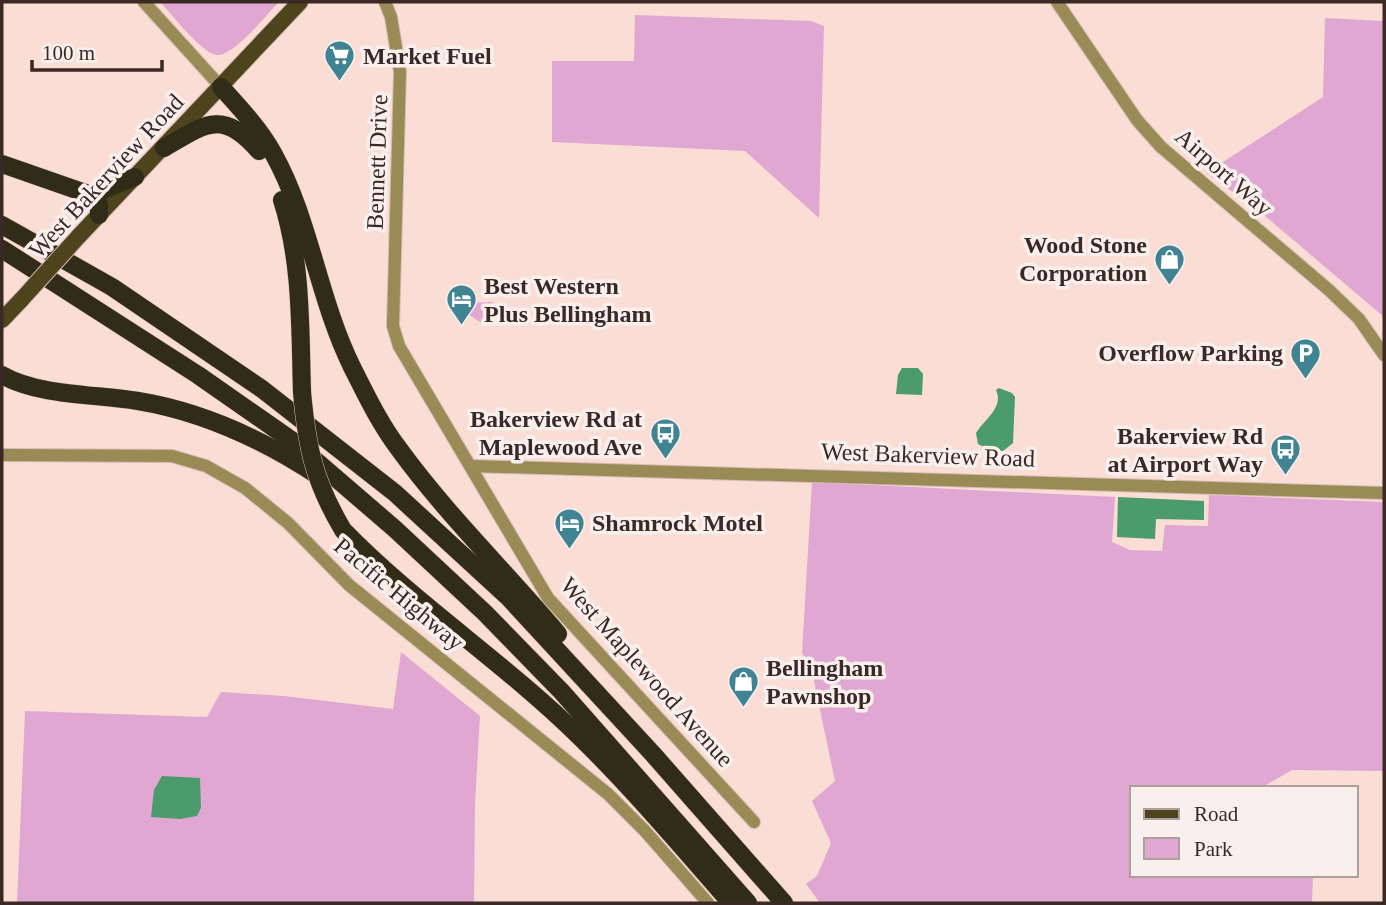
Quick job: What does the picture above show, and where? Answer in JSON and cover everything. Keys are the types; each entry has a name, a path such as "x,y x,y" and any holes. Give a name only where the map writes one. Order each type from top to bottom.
{"highway":[{"path":"221,87 277,185 287,215 300,302 306,439 317,479 343,530 379,567 580,737 732,903"},
{"path":"221,87 274,153 296,207 335,329 351,366 384,426 430,488 569,647 652,753"},
{"path":"164,148 207,125 220,124 234,126 246,135 259,151"},
{"path":"2,164 90,195 99,205 99,215"},
{"path":"90,195 135,177"},
{"path":"2,225 112,287 250,381 395,493 509,598 652,753 784,903"},
{"path":"2,249 187,368 294,442 395,529 485,613 562,692 748,903"},
{"path":"2,375 36,387 179,409 213,421 284,453 395,529"}],"main road":[{"name":"West Bakerview Road","path":"2,320 299,3"}],"street":[{"path":"144,2 221,87"},
{"name":"Bennett Drive","path":"385,2 400,76 393,326"},
{"name":"Airport Way","path":"1057,2 1137,120 1161,147 1359,318 1384,355"},
{"name":"West Maplewood Avenue","path":"393,326 405,358 548,598 754,822"},
{"name":"Pacific Highway","path":"2,455 172,456 206,466 246,488 288,523 349,585 608,794 645,831 708,903"},
{"name":"West Bakerview Road","path":"471,466 1384,493"}],"green space":[{"path":"160,2 279,2 232,49 217,55 195,41"},
{"path":"635,15 811,21 824,26 819,218 745,151 552,142 552,61 634,61"},
{"path":"1325,18 1384,21 1384,317 1258,210 1206,173 1323,97"},
{"path":"492,302 498,309 485,325 466,313 472,303"},
{"path":"812,482 1115,497 1112,542 1130,550 1162,551 1165,525 1208,526 1209,495 1384,502 1384,771 1292,770 1264,786 1130,786 1130,877 1313,877 1312,903 820,903 806,884 817,876 831,843 812,801 835,781 811,667 802,653"},
{"path":"401,652 480,716 475,803 474,903 17,903 25,711 207,717 221,692 284,696 393,709"}],"shaded area":[{"path":"902,368 918,368 923,374 922,395 896,394 898,375"},
{"path":"999,388 1015,397 1013,443 1003,451 990,450 978,444 976,433 996,407 996,390"},
{"path":"1118,497 1204,501 1204,520 1156,519 1155,539 1117,537"},
{"path":"162,776 200,778 201,808 197,816 180,819 151,817 154,790"}],"place":[{"name":"Market Fuel","path":"340,83"},
{"name":"Wood Stone Corporation","path":"1170,286"},
{"name":"Best Western Plus Bellingham","path":"461,327"},
{"name":"Overflow Parking","path":"1306,380"},
{"name":"Bakerview Rd at Maplewood Ave","path":"665,460"},
{"name":"Bakerview Rd at Airport Way","path":"1286,477"},
{"name":"Shamrock Motel","path":"569,550"},
{"name":"Bellingham Pawnshop","path":"743,709"}]}
